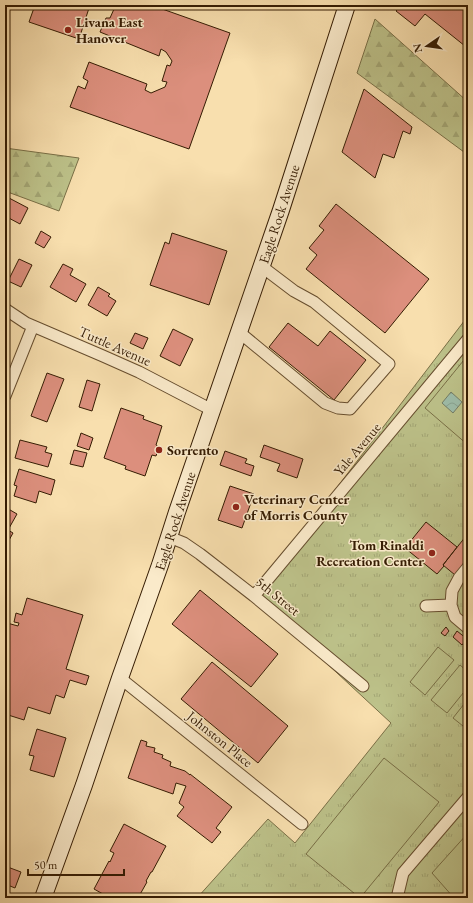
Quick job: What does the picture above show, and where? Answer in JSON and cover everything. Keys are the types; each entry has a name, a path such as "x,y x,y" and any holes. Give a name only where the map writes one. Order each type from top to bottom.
{"main road":[{"name":"Eagle Rock Avenue","path":"42,898 84,785 281,210 347,5"}],"street":[{"path":"239,332 326,402 338,408 350,409 389,364 314,302 294,291 261,266"},
{"name":"Tuttle Avenue","path":"5,309 26,323 132,369 212,410"},
{"path":"5,396 33,326"},
{"name":"Yale Avenue","path":"254,596 468,339"},
{"name":"5th Street","path":"169,537 190,547 254,596 363,686"},
{"path":"468,567 459,578 452,591 451,605 455,617 468,628"},
{"path":"426,606 451,605"},
{"name":"Johnston Place","path":"120,678 302,824"},
{"path":"397,898 403,873 468,797"}],"green space":[{"path":"375,19 468,102 468,155 357,73"},
{"path":"5,148 79,158 59,211 5,191"},
{"path":"468,316 468,898 197,898 268,819 295,843 391,723 254,596"},
{"path":"468,355 468,445 425,408"},
{"path":"438,647 454,660 425,695 410,682"},
{"path":"460,665 468,672 468,687 447,713 431,700"},
{"path":"468,699 468,730 453,718"},
{"path":"384,758 439,802 360,898 306,854"},
{"path":"468,833 468,898 454,898 432,873"}],"water":[{"path":"451,392 462,402 453,413 442,403"}],"building":[{"path":"9,5 20,5 19,8"},
{"name":"Livana East Hanover","path":"35,5 90,5 79,39 29,22"},
{"path":"111,5 151,5 230,33 189,149 70,107 78,86 85,89 88,81 83,78 89,62 147,84 145,90 151,93 165,87 167,82 162,81 167,65 170,66 172,61 166,52 161,49 159,56 100,32 106,18 110,18 114,9"},
{"path":"401,5 468,5 468,42 465,46 425,14 415,26 396,11"},
{"path":"5,37 9,39 5,50"},
{"path":"364,89 412,127 410,134 403,131 394,158 383,154 375,178 342,152"},
{"path":"9,198 28,208 20,224 5,216 5,207"},
{"path":"336,204 429,279 385,333 306,269 317,255 309,248 324,230 319,226"},
{"path":"41,231 51,237 44,248 35,243"},
{"path":"172,233 227,251 209,305 150,285 165,242 169,244"},
{"path":"19,259 32,265 21,287 8,281"},
{"path":"63,264 73,269 70,275 86,284 76,302 50,287"},
{"path":"98,287 110,294 108,296 116,301 107,316 88,305"},
{"path":"288,323 318,346 330,331 366,360 334,400 269,347"},
{"path":"173,329 193,339 180,366 160,356"},
{"path":"135,333 148,338 143,349 130,343"},
{"path":"47,373 64,379 47,422 31,416"},
{"path":"87,380 100,384 92,411 79,407"},
{"path":"121,408 144,416 143,419 162,426 156,445 159,447 156,456 152,455 145,476 125,469 126,466 104,458"},
{"path":"81,433 93,438 89,450 77,446"},
{"path":"20,440 47,447 45,452 52,454 48,467 15,458"},
{"path":"264,445 303,459 297,478 277,471 280,464 260,457"},
{"path":"74,450 87,453 83,467 70,464"},
{"path":"225,451 247,459 245,463 254,466 251,476 220,465"},
{"path":"19,469 55,480 51,495 39,491 36,503 14,496 17,486 14,485"},
{"name":"Veterinary Center of Morris County","path":"230,486 254,494 242,528 218,520"},
{"path":"5,507 17,514 8,530 13,533 8,542 5,540"},
{"name":"Tom Rinaldi Recreation Center","path":"426,522 457,547 437,574 405,548"},
{"path":"466,536 468,538 468,558 455,575 443,565"},
{"path":"200,590 278,654 251,687 172,624"},
{"path":"27,598 83,615 66,669 89,676 86,685 70,680 64,698 56,695 50,714 28,707 24,720 5,714 5,631 7,623 18,626 19,623 14,622 16,613 22,615"},
{"path":"446,627 449,631 445,636 441,633"},
{"path":"457,631 467,639 462,645 453,637"},
{"path":"212,662 288,726 258,763 181,699"},
{"path":"37,729 66,738 54,777 30,770 34,756 29,755"},
{"path":"141,740 147,742 146,746 155,748 154,752 163,755 162,758 171,762 170,766 190,774 232,807 216,828 221,832 212,843 177,816 184,807 179,803 186,786 176,783 173,794 128,778"},
{"path":"124,824 166,846 138,898 110,898 94,889 109,861 110,862 114,853 110,851"},
{"path":"5,866 21,872 15,888 5,884"}],"place":[{"name":"Livana East Hanover","path":"68,30"},
{"name":"Sorrento","path":"159,450"},
{"name":"Veterinary Center of Morris County","path":"236,507"},
{"name":"Tom Rinaldi Recreation Center","path":"432,553"}]}
